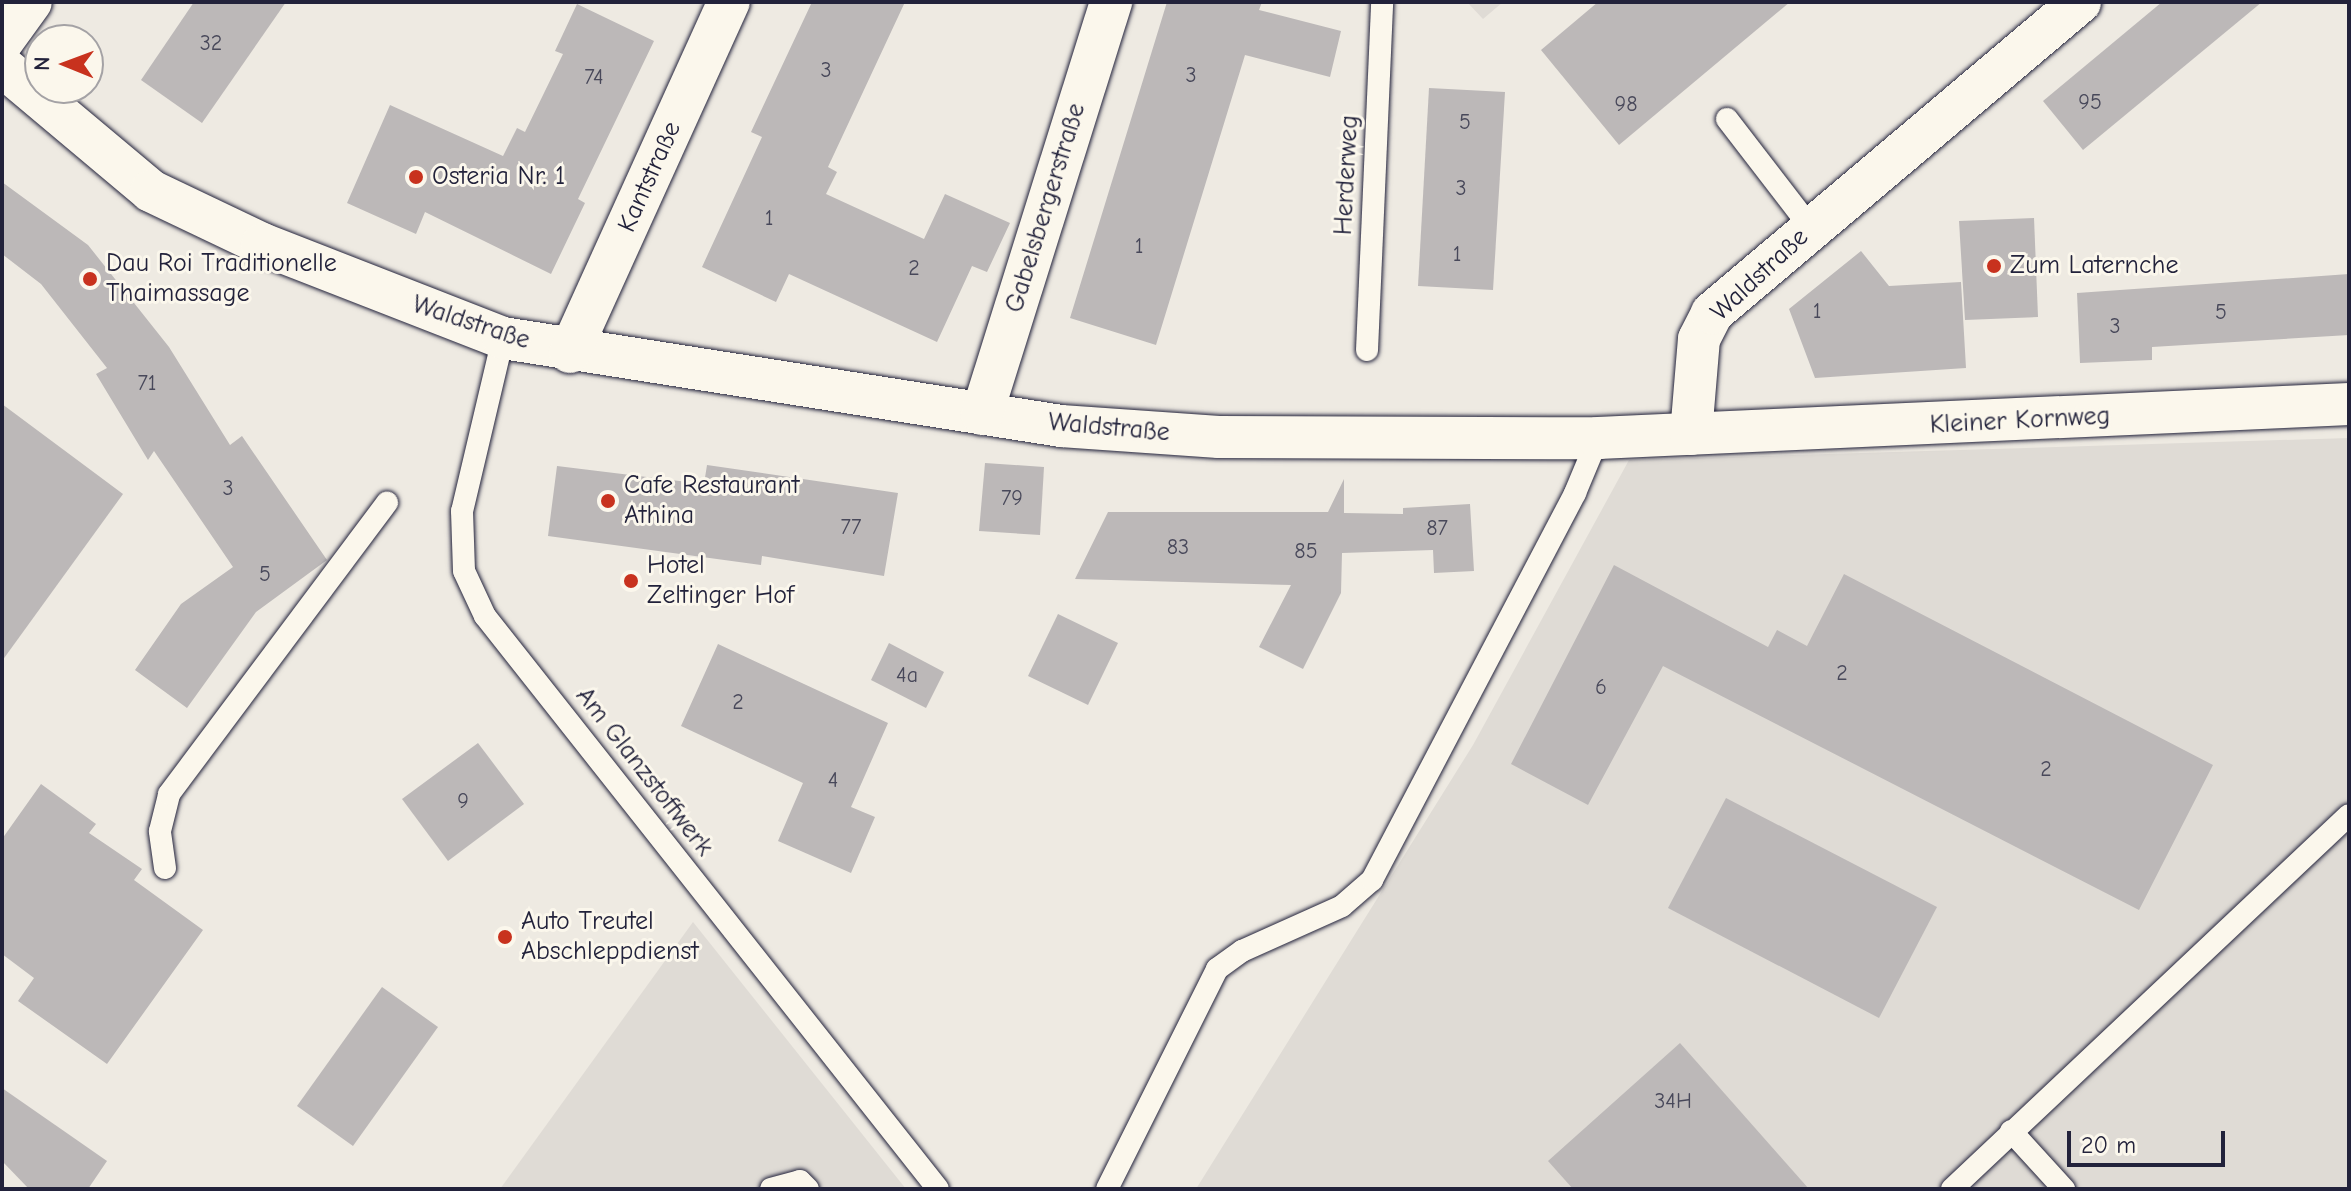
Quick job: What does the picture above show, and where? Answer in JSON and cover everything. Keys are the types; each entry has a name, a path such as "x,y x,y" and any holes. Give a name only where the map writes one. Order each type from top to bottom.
{"street":[{"path":"2,42 31,2"},
{"name":"Kantstraße","path":"570,352 729,2"},
{"name":"Gabelsbergerstraße","path":"982,414 1111,2"},
{"name":"Waldstraße","path":"2,66 151,191 275,250 503,338 570,352 1061,426 1219,437 1598,438 1691,434 1699,339 1712,313 2080,2"},
{"name":"Kleiner Kornweg","path":"1691,434 2349,404"}],"lane":[{"name":"Herderweg","path":"1367,350 1382,2"},
{"path":"1727,119 1811,228"},
{"name":"Am Glanzstoffwerk","path":"503,338 462,511 464,571 485,616 938,1189"},
{"path":"1107,1189 1217,969 1242,951 1342,906 1372,880 1575,493 1598,438"},
{"path":"165,868 160,831 169,794 387,503"},
{"path":"1952,1189 2349,815"},
{"path":"2011,1131 2064,1189"},
{"path":"771,1189 800,1181 808,1189"}],"shaded area":[{"path":"1467,2 1503,2 1483,19"},
{"path":"2349,438 2349,1189 1196,1189 1473,745 1629,460"},
{"path":"693,922 906,1189 500,1189"}],"building":[{"path":"194,2 286,2 202,123 141,80"},
{"path":"812,2 905,2 828,167 837,172 826,194 924,239 945,194 1010,223 987,272 972,266 937,342 789,274 776,302 702,267 762,137 751,132"},
{"path":"1167,2 1262,2 1259,10 1341,31 1330,77 1245,55 1156,345 1070,318"},
{"path":"1598,2 1790,2 1619,145 1541,50"},
{"path":"2162,2 2262,2 2083,150 2043,101"},
{"path":"577,4 654,41 578,199 585,203 551,274 425,212 416,234 347,203 390,105 503,156 517,128 525,132 563,54 555,51"},
{"path":"1429,88 1505,92 1493,290 1418,286"},
{"path":"2,182 88,245 169,347 230,445 242,436 327,560 256,612 187,708 135,670 181,604 233,567 154,451 148,460 96,374 107,368 41,284 2,254"},
{"path":"2034,218 2038,317 1965,320 1959,221"},
{"path":"1861,251 1889,286 1961,282 1966,368 1815,378 1789,309"},
{"path":"2349,274 2349,335 2152,347 2152,360 2080,363 2077,293"},
{"path":"2,404 123,494 2,661"},
{"path":"985,463 1044,467 1040,535 979,531"},
{"path":"707,465 898,493 884,576 762,556 761,565 548,536 557,466 704,484"},
{"path":"1344,479 1344,513 1403,514 1403,508 1470,504 1474,571 1434,573 1433,550 1342,553 1341,593 1303,669 1259,647 1291,585 1075,579 1108,512 1328,512"},
{"path":"1614,565 1768,647 1777,630 1807,646 1844,574 2213,765 2139,910 1663,666 1588,805 1511,764"},
{"path":"1058,614 1118,643 1088,705 1028,676"},
{"path":"889,643 944,672 926,708 871,680"},
{"path":"718,644 888,723 851,807 875,817 851,873 778,841 803,783 681,726"},
{"path":"478,743 524,804 448,861 402,799"},
{"path":"41,784 96,824 89,833 142,869 134,880 203,930 107,1064 18,1001 34,978 2,954 2,839"},
{"path":"1726,798 1937,907 1879,1018 1668,908"},
{"path":"382,987 438,1027 353,1146 297,1106"},
{"path":"1680,1043 1809,1189 1573,1189 1548,1161"},
{"path":"2,1088 107,1161 88,1189 29,1189 2,1161"}],"place":[{"name":"Osteria Nr. 1","path":"416,177"},
{"name":"Zum Laternche","path":"1994,266"},
{"name":"Dau Roi Traditionelle Thaimassage","path":"90,279"},
{"name":"Cafe Restaurant Athina","path":"608,501"},
{"name":"Hotel Zeltinger Hof","path":"631,581"},
{"name":"Auto Treutel Abschleppdienst","path":"505,937"}]}
